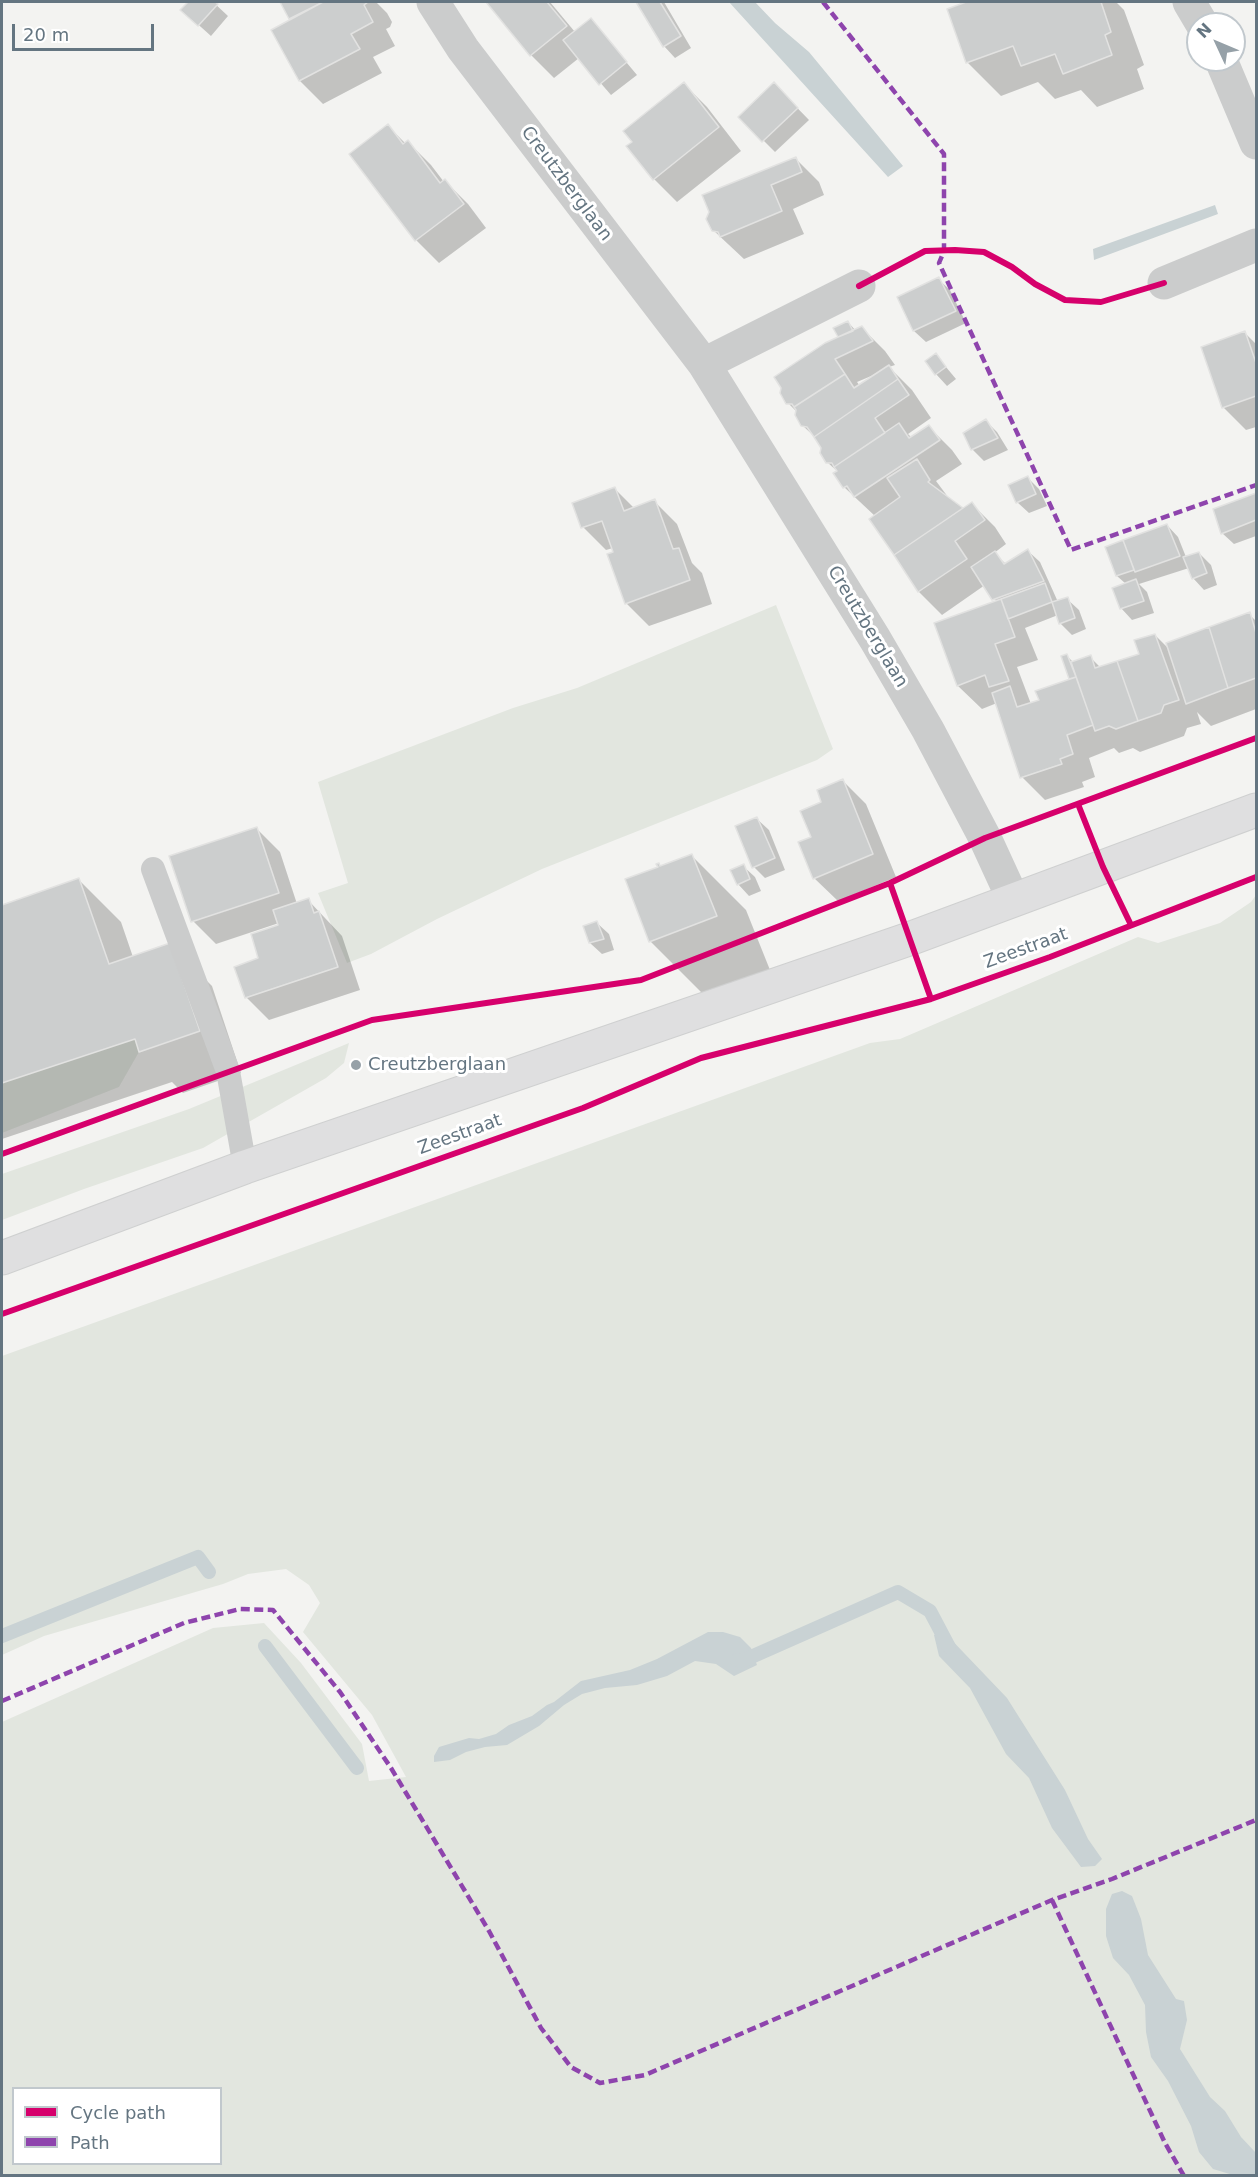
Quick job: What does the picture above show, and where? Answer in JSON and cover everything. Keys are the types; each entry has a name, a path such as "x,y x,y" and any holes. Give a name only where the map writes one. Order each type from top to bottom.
{"main road":[{"path":"2,1258 245,1167 909,939 1257,810"}],"street":[{"name":"Creutzberglaan","path":"433,2 463,49 704,364 875,639 928,730 985,838 1013,899"},
{"path":"1226,72 1257,143"},
{"path":"1164,283 1257,245"},
{"path":"704,364 859,286"}],"lane":[{"path":"153,869 228,1071 245,1167"}],"shaded area":[{"path":"729,2 755,2 775,23 809,52 903,166 888,177"},
{"path":"1215,205 1218,214 1094,260 1093,249"},
{"path":"776,605 833,749 817,760 542,869 437,919 371,954 347,963 318,893 348,883 318,782 513,708 577,688"},
{"path":"1256,895 1256,2175 2,2175 2,1722 213,1628 264,1623 301,1663 362,1744 369,1781 406,1777 372,1715 303,1632 320,1603 309,1585 286,1569 248,1574 223,1584 44,1636 2,1655 2,1356 870,1043 900,1039 1138,937 1158,943 1220,923 1251,902"},
{"path":"135,1039 139,1052 119,1087 2,1133 2,1083"},
{"path":"349,1043 344,1063 326,1078 203,1148 2,1220 2,1174 189,1109"},
{"path":"943,1631 1007,1698 1065,1790 1088,1839 1102,1859 1095,1866 1081,1867 1052,1828 1029,1778 1006,1754 970,1688 939,1656 934,1635"},
{"path":"708,1632 723,1632 740,1637 751,1648 757,1665 734,1676 716,1664 695,1661 667,1676 637,1685 605,1688 582,1694 564,1705 539,1726 507,1745 485,1747 466,1752 450,1760 434,1762 434,1756 439,1747 469,1738 479,1739 496,1734 509,1725 532,1716 581,1681 630,1670 657,1659"},
{"path":"1122,1891 1132,1896 1141,1919 1148,1955 1176,1999 1184,2001 1187,2020 1180,2049 1210,2097 1225,2111 1241,2137 1256,2153 1256,2175 1233,2175 1213,2169 1199,2152 1191,2126 1168,2081 1151,2057 1146,2032 1145,2005 1129,1975 1113,1958 1106,1936 1106,1909 1112,1894"}],"building":[{"path":"188,2 218,4 198,26 180,10"},
{"path":"280,2 323,2 289,19"},
{"path":"323,2 368,2 364,5 373,22 351,34 360,49 299,81 271,30"},
{"path":"486,2 547,2 567,26 530,56"},
{"path":"636,2 660,2 681,36 663,47"},
{"path":"966,2 1101,2 1111,32 1105,35 1112,55 1063,74 1055,54 1021,66 1013,46 966,63 947,9"},
{"path":"591,18 627,62 599,85 563,40"},
{"path":"684,82 719,127 653,180 626,146 632,142 623,131"},
{"path":"774,82 798,108 762,142 738,117"},
{"path":"388,124 403,144 408,140 440,183 445,179 464,204 415,241 349,154"},
{"path":"796,157 802,172 771,185 782,211 720,237 718,232 712,231 706,219 709,212 702,195"},
{"path":"939,277 956,311 913,331 897,297"},
{"path":"848,321 853,331 838,337 833,328"},
{"path":"862,326 873,341 835,359 845,374 794,407 792,404 786,404 780,393 781,388 774,377 825,343"},
{"path":"1245,331 1256,363 1256,396 1222,408 1201,347"},
{"path":"936,353 946,367 935,375 925,361"},
{"path":"889,365 898,379 814,437 807,427 801,426 795,415 794,407 845,374 854,388"},
{"path":"898,379 909,395 875,418 885,433 834,467 832,463 826,463 814,437"},
{"path":"986,419 998,438 971,450 963,433"},
{"path":"899,423 909,438 929,425 940,440 854,497 847,486 843,488 833,473 837,471 834,467"},
{"path":"917,459 930,480 928,482 963,508 894,555 869,519 900,497 887,478"},
{"path":"1028,476 1036,494 1016,503 1008,485"},
{"path":"615,487 624,511 655,499 673,549 679,548 690,580 625,604 607,554 613,552 602,521 581,528 572,503"},
{"path":"1256,493 1256,520 1221,534 1213,509"},
{"path":"972,502 985,520 955,541 967,559 918,592 894,555"},
{"path":"1167,524 1180,556 1135,572 1123,540"},
{"path":"1123,540 1134,570 1116,576 1105,547"},
{"path":"1028,549 1044,581 992,600 971,567 995,551 1004,564"},
{"path":"1199,552 1207,573 1192,579 1183,557"},
{"path":"1136,579 1144,601 1120,609 1112,588"},
{"path":"1045,583 1052,602 1008,619 1001,599"},
{"path":"1068,597 1075,618 1059,624 1052,602"},
{"path":"1001,599 1015,637 995,644 1009,681 989,687 985,675 957,686 934,623"},
{"path":"1250,612 1256,633 1256,678 1228,688 1209,627"},
{"path":"1209,627 1228,688 1186,704 1166,643"},
{"path":"1155,634 1179,700 1164,705 1161,713 1138,721 1117,661 1139,654 1134,640"},
{"path":"1067,654 1076,677 1069,679 1061,656"},
{"path":"1091,655 1095,668 1117,661 1138,721 1116,729 1109,726 1095,731 1071,662"},
{"path":"1076,677 1093,725 1067,735 1073,754 1060,759 1062,764 1020,778 992,693 1010,686 1017,707 1039,700 1035,691"},
{"path":"843,779 873,854 813,879 798,842 811,837 800,811 821,802 817,790"},
{"path":"757,817 775,858 752,868 735,826"},
{"path":"257,827 279,893 191,922 169,856"},
{"path":"692,854 717,916 649,942 625,879 658,867 656,864 659,863 660,866"},
{"path":"744,864 750,879 737,885 730,870"},
{"path":"79,878 109,964 170,943 200,1031 139,1052 135,1039 2,1083 2,905"},
{"path":"309,898 314,913 319,911 338,967 245,998 234,967 258,958 251,934 278,925 273,910"},
{"path":"597,921 604,939 589,943 583,926"}],"waterway":[{"path":"2,1636 198,1557 209,1572"},
{"path":"737,1660 742,1661 898,1592 930,1611 949,1647"},
{"path":"265,1646 357,1768"}],"marked path":[{"path":"823,2 944,154 944,251 939,263 1071,550 1256,485"},
{"path":"2,1701 184,1623 240,1609 273,1610 340,1692 391,1768 489,1931 541,2028 571,2067 600,2083 645,2075 1052,1900 1112,1879 1256,1820"},
{"path":"1052,1900 1165,2143 1184,2176"}],"cycle path":[{"path":"859,286 925,251 955,250 984,252 1065,300 1101,302 1164,283"},
{"path":"2,1154 372,1020 641,980 890,883 985,838 1256,738"},
{"path":"1078,804 1103,867 1131,925"},
{"name":"Zeestraat","path":"2,1314 583,1108 701,1058 931,999 1050,957 1256,877"},
{"path":"890,883 931,999"}],"place":[{"name":"Creutzberglaan","path":"356,1065"}]}
